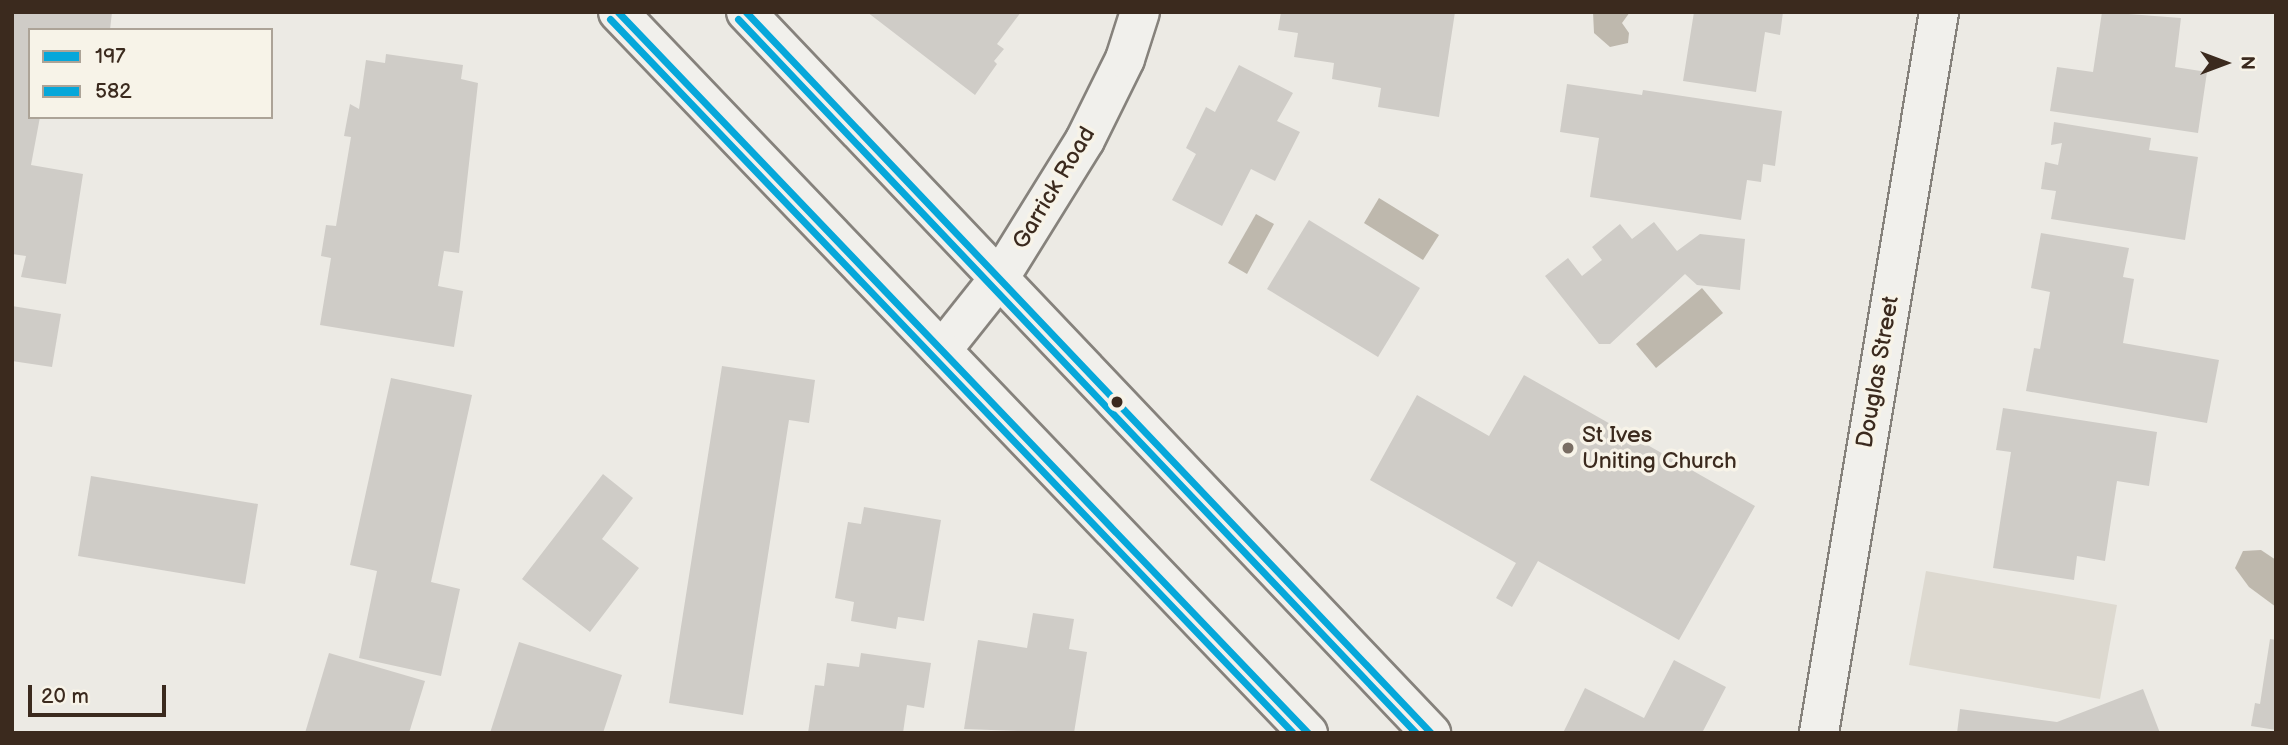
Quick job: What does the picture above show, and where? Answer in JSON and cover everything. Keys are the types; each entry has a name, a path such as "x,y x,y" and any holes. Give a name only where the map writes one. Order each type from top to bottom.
{"main road":[{"path":"618,12 1308,733"},
{"path":"746,12 1431,733"},
{"name":"Garrick Road","path":"942,350 1000,278 1085,140 1125,59 1140,12"},
{"name":"Douglas Street","path":"1819,733 1939,12"}],"shaded area":[{"path":"1593,12 1630,12 1622,23 1629,33 1628,43 1610,47 1594,33"},
{"path":"1379,198 1439,235 1423,260 1364,223"},
{"path":"1256,214 1274,224 1247,274 1228,263"},
{"path":"1702,288 1723,313 1656,368 1636,344"},
{"path":"2261,550 2276,560 2276,607 2249,587 2235,568 2243,551"},
{"path":"1926,571 2117,605 2100,699 1909,665"}],"building":[{"path":"12,12 112,12 110,28 28,28 28,119 40,119 31,165 83,174 66,284 21,277 26,256 12,254"},
{"path":"867,12 1021,12 997,44 1004,49 975,95"},
{"path":"1281,12 1455,12 1439,117 1378,107 1381,88 1332,79 1334,63 1294,57 1298,33 1278,30"},
{"path":"1694,12 1783,12 1780,35 1765,32 1756,92 1683,81"},
{"path":"2102,12 2181,18 2175,67 2207,72 2198,133 2050,111 2057,67 2093,72"},
{"path":"386,54 463,65 461,79 478,83 459,253 444,251 438,286 463,291 454,347 320,325 331,258 321,256 326,225 336,226 351,137 344,136 350,104 359,109 366,60 385,63"},
{"path":"1239,65 1293,93 1277,121 1300,132 1275,181 1251,169 1222,226 1172,200 1196,154 1186,148 1206,107 1215,112"},
{"path":"1567,84 1642,95 1643,90 1782,111 1775,166 1763,164 1761,182 1747,180 1741,220 1590,197 1599,138 1560,132"},
{"path":"2054,122 2151,138 2149,150 2198,157 2185,240 2051,219 2056,191 2041,189 2045,162 2058,165 2062,143 2051,145"},
{"path":"1309,220 1420,288 1378,357 1267,289"},
{"path":"1654,222 1677,251 1700,234 1745,239 1740,290 1697,285 1685,274 1610,344 1599,344 1545,276 1568,258 1582,276 1602,260 1592,247 1620,224 1632,239"},
{"path":"2041,233 2129,248 2123,277 2134,279 2123,343 2219,360 2207,423 2026,391 2034,348 2040,349 2050,292 2031,288"},
{"path":"12,306 61,314 52,367 12,361"},
{"path":"722,366 815,380 809,423 789,420 743,715 669,703"},
{"path":"1524,375 1755,506 1679,640 1538,561 1512,607 1496,598 1516,563 1370,480 1417,395 1489,436"},
{"path":"391,378 472,395 431,582 460,589 441,676 359,658 377,571 350,565"},
{"path":"2003,408 2157,432 2149,486 2117,481 2105,561 2077,556 2074,580 1993,568 2011,452 1996,450"},
{"path":"603,474 633,498 602,539 639,568 590,632 522,579"},
{"path":"91,476 258,504 245,584 78,556"},
{"path":"864,507 941,520 924,621 898,617 896,629 851,621 854,602 835,598 848,522 861,524"},
{"path":"1033,613 1074,619 1069,649 1087,652 1074,733 964,729 978,640 1027,648"},
{"path":"2270,639 2276,640 2276,730 2251,726 2255,703 2260,704"},
{"path":"519,642 622,675 603,733 490,733"},
{"path":"329,653 425,681 409,733 305,733"},
{"path":"861,653 931,663 924,708 907,705 903,733 808,733 815,685 824,686 827,663 859,667"},
{"path":"1674,660 1726,687 1702,733 1563,733 1585,688 1644,718"},
{"path":"2143,689 2160,733 1957,733 1960,709 2057,722"}],"transit line":[{"name":"197","path":"618,12 1308,733"},
{"name":"197","path":"746,12 1431,733"},
{"name":"582","path":"610,19 1293,733"},
{"name":"582","path":"738,19 1416,733"}],"place":[{"name":"St Ives Uniting Church","path":"1568,448"}]}
